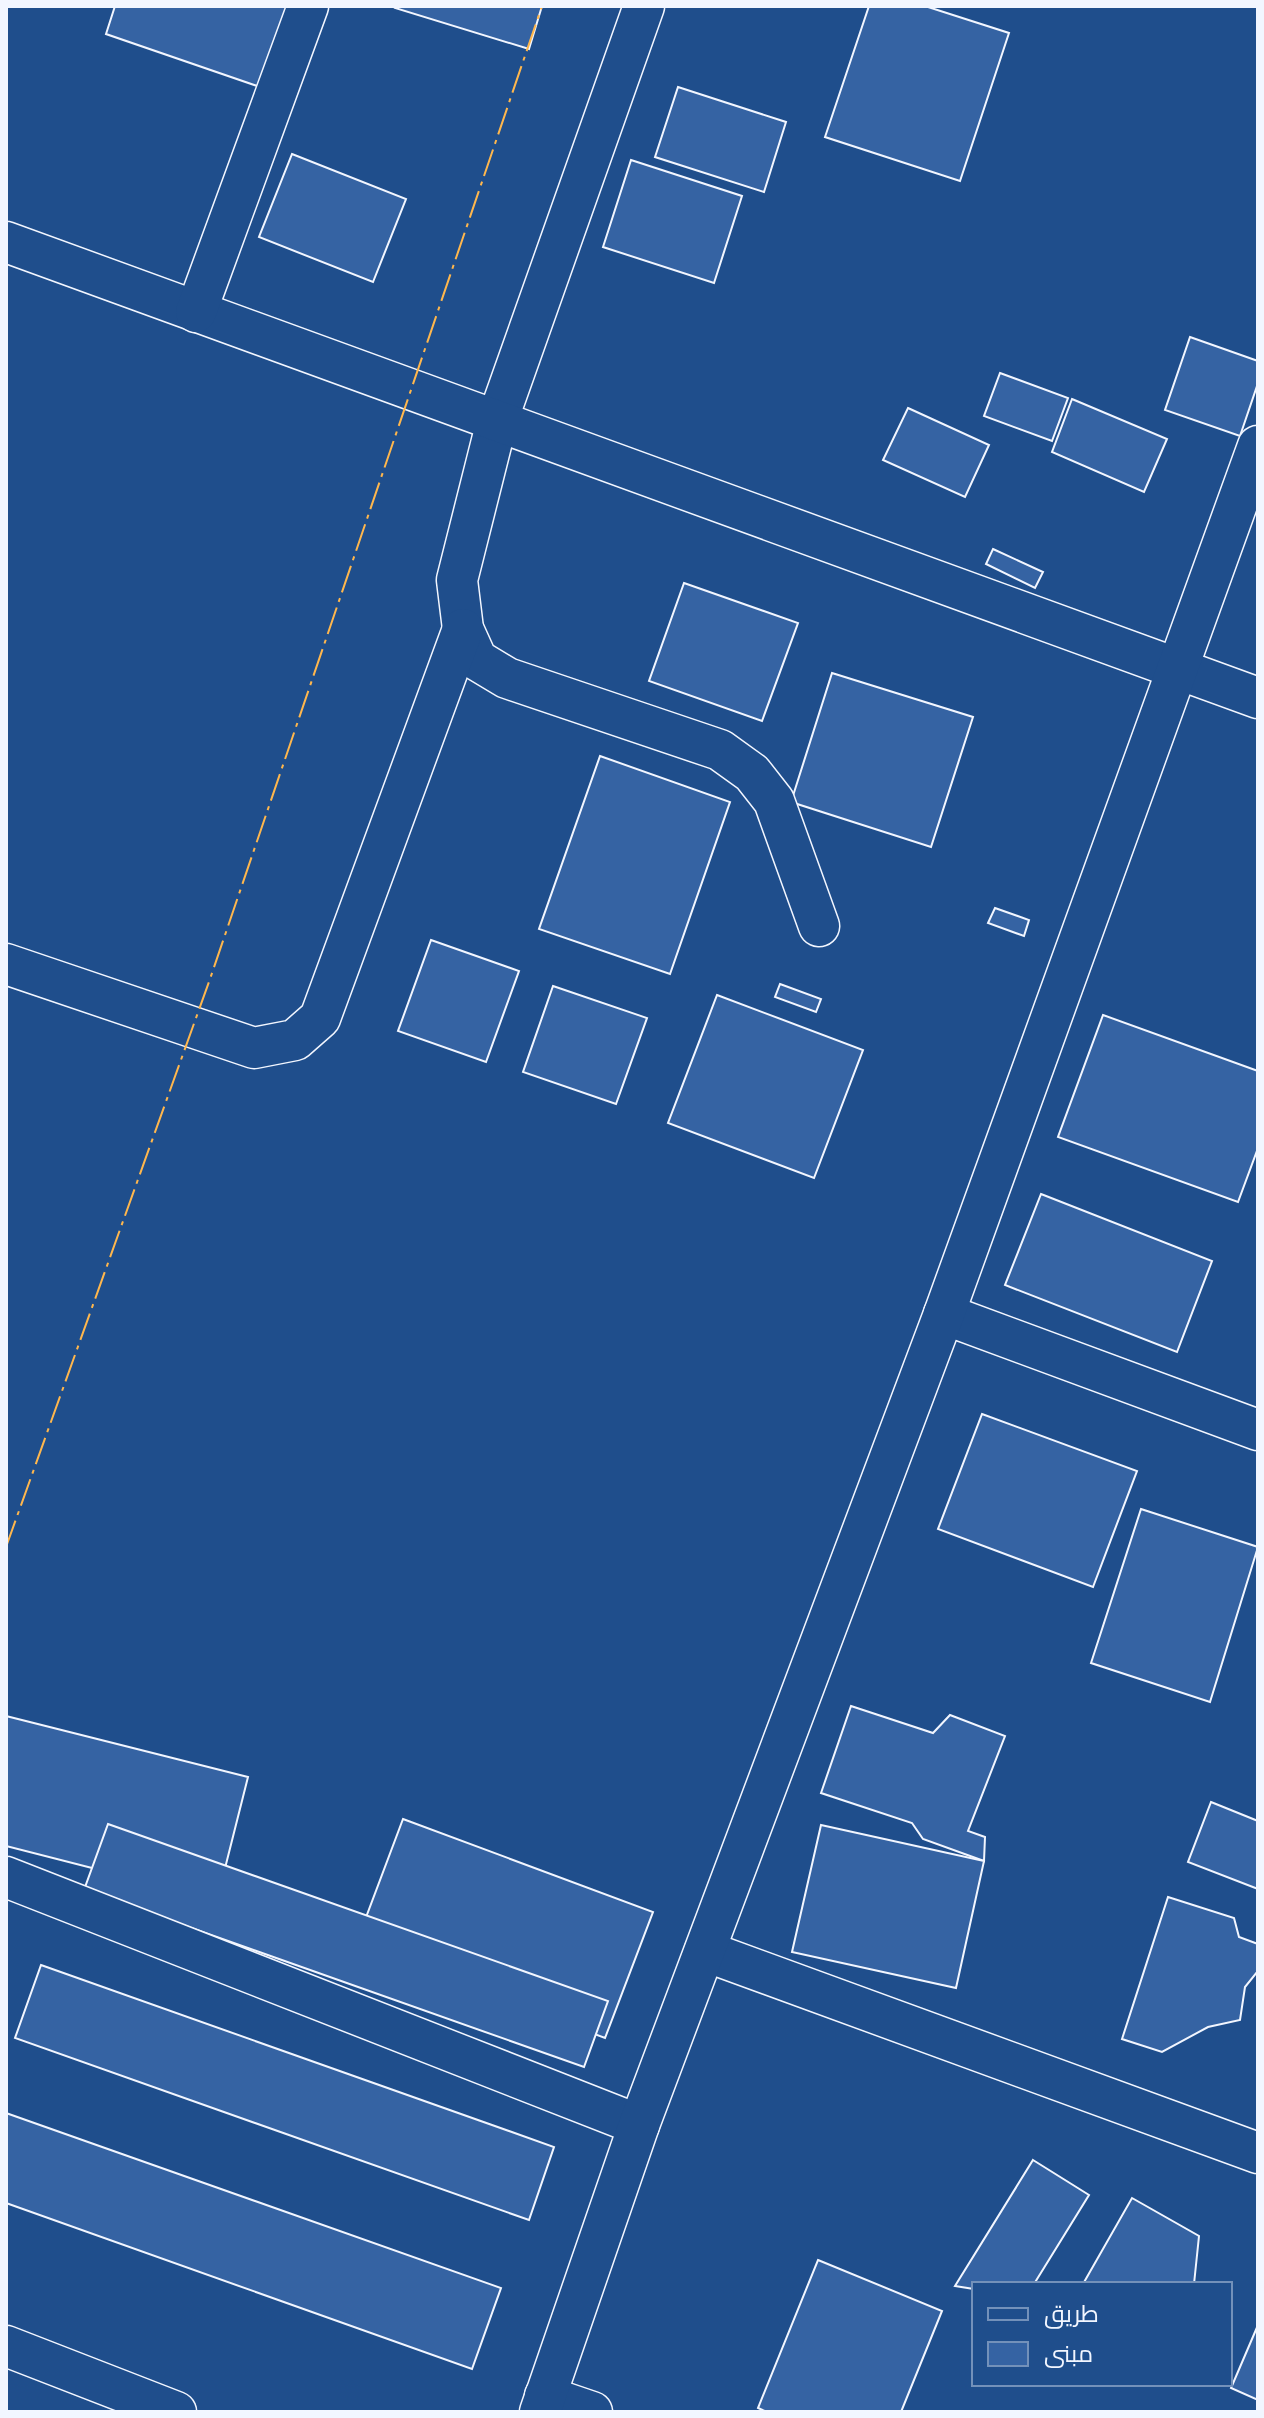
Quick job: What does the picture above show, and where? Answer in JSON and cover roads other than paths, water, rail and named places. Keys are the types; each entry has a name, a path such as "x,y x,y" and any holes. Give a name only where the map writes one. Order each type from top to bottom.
{"street":[{"path":"196,312 308,6"},
{"path":"644,6 497,421 457,580 463,629 477,660 507,678 720,750 752,773 774,801 819,926"},
{"path":"6,242 1258,698"},
{"path":"592,2412 542,2404 639,2125 944,1314 1258,446"},
{"path":"6,964 254,1048 295,1040 320,1018 463,629"},
{"path":"944,1314 1258,1430"},
{"path":"6,1877 639,2125"},
{"path":"705,1951 1258,2153"},
{"path":"6,2346 176,2412"}]}
